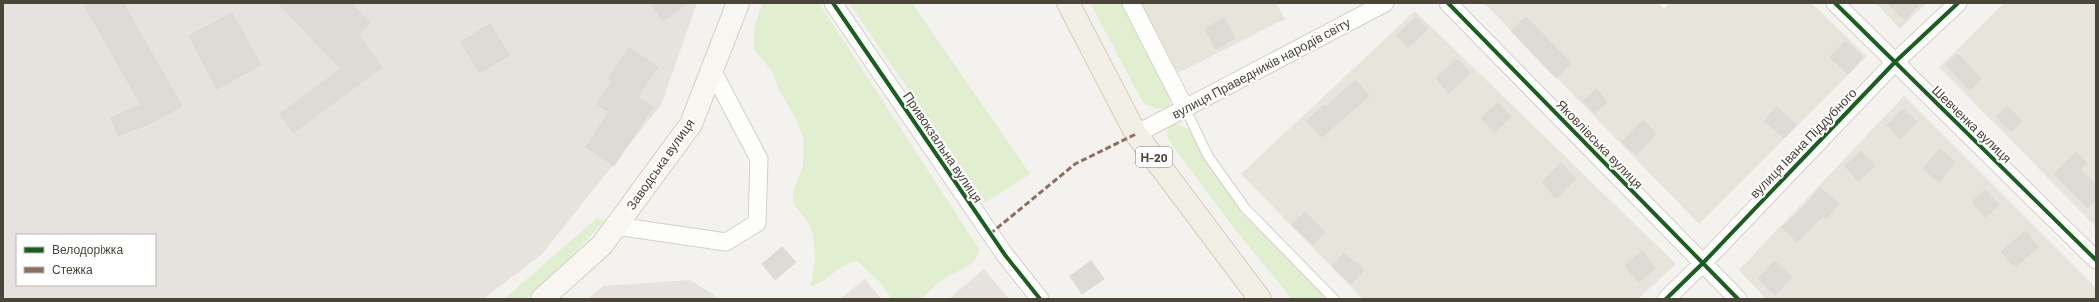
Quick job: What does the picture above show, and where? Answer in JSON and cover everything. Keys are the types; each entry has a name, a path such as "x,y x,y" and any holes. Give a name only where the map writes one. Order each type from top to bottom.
{"main road":[{"name":"Н-20","path":"1068,3 1136,134 1260,299"}],"street":[{"name":"Заводська вулиця","path":"542,299 602,245 691,124 738,3"},
{"name":"Привокзальна вулиця","path":"833,3 1005,255 1040,299"},
{"path":"1131,3 1185,108"},
{"name":"вулиця Праведників народів світу","path":"1136,134 1385,3"},
{"name":"Яковлівська вулиця","path":"1448,3 1738,299"},
{"name":"Шевченка вулиця","path":"1835,3 2096,260"},
{"name":"вулиця Івана Піддубного","path":"1666,299 1703,263 1895,62 1958,3"},
{"path":"616,226 726,242 757,223 759,159 712,70"}],"lane":[{"path":"1185,108 1208,156 1245,208 1334,299"}],"shaded area":[{"path":"3,3 697,3 661,105 542,254 483,299 3,299"},
{"path":"1141,3 1276,3 1285,19 1178,73"},
{"path":"1484,3 1658,3 1664,9 1670,3 1811,3 1867,56 1699,224"},
{"path":"1876,3 1927,3 1900,29"},
{"path":"2004,3 2096,3 2096,227 1939,67"},
{"path":"1415,11 1676,264 1638,299 1363,299 1241,174"},
{"path":"1904,96 2096,288 2096,299 1766,299 1739,270"},
{"path":"984,269 1009,299 949,299"},
{"path":"865,279 881,299 840,299"},
{"path":"690,280 720,299 587,299 604,286"}],"green space":[{"path":"762,3 819,3 979,249 975,260 971,264 945,278 921,299 892,299 879,281 857,261 844,265 817,284 811,286 815,258 813,234 808,223 793,203 793,191 803,166 804,140 797,121 778,88 773,73 754,49 754,29"},
{"path":"849,3 912,3 1030,174 986,202"},
{"path":"1090,3 1125,3 1171,92 1172,101 1168,107 1157,109 1144,104"},
{"path":"1175,124 1191,130 1205,159 1240,211 1327,299 1292,299 1234,228 1173,146 1167,136 1168,128"},
{"path":"597,218 605,221 551,277 526,299 504,299"}],"building":[{"path":"83,3 123,3 182,106 151,123 118,136 111,118 141,105"},
{"path":"278,3 351,3 370,23 358,35 382,67 293,133 280,114 341,69"},
{"path":"650,3 688,3 663,21"},
{"path":"1887,3 1920,3 1905,20"},
{"path":"232,13 261,65 217,89 189,36"},
{"path":"1416,17 1428,29 1408,47 1397,35"},
{"path":"1526,17 1571,63 1556,78 1511,31"},
{"path":"1224,18 1235,38 1216,49 1205,29"},
{"path":"490,24 509,55 480,73 461,42"},
{"path":"1846,41 1863,57 1848,74 1830,57"},
{"path":"629,48 658,67 637,97 653,107 614,166 586,147 609,112 597,104 612,82 608,79"},
{"path":"1958,54 1981,79 1970,90 1946,65"},
{"path":"1457,59 1470,73 1449,93 1436,78"},
{"path":"1355,80 1369,96 1322,137 1306,121 1324,105 1326,107"},
{"path":"1596,89 1607,102 1594,113 1583,101"},
{"path":"1498,103 1511,117 1494,132 1481,118"},
{"path":"2007,106 2022,121 2011,132 1996,117"},
{"path":"1777,107 1796,125 1784,138 1764,121"},
{"path":"1903,109 1917,122 1900,139 1887,125"},
{"path":"1643,120 1656,134 1636,155 1622,142"},
{"path":"1940,149 1955,162 1939,182 1923,169"},
{"path":"1861,151 1875,166 1858,181 1845,166"},
{"path":"2076,152 2087,163 2080,170 2096,185 2096,200 2088,208 2054,174"},
{"path":"1561,163 1576,179 1556,198 1542,182"},
{"path":"1820,188 1839,204 1826,219 1823,216 1797,242 1782,227 1799,212"},
{"path":"1985,190 1999,205 1985,217 1972,202"},
{"path":"1305,212 1325,232 1313,245 1292,225"},
{"path":"2025,231 2038,247 2015,267 2001,252"},
{"path":"782,247 796,262 775,280 762,264"},
{"path":"1642,251 1655,268 1639,282 1625,266"},
{"path":"1344,253 1364,270 1351,284 1332,266"},
{"path":"1091,261 1104,279 1082,294 1070,276"},
{"path":"1775,261 1792,277 1775,295 1758,279"}],"marked path":[{"path":"990,234 1075,164 1136,134"}],"cycle path":[{"path":"833,3 1005,255 1040,299"},
{"path":"1448,3 1738,299"},
{"path":"1835,3 2096,260"},
{"path":"1666,299 1703,263 1895,62 1958,3"}]}
